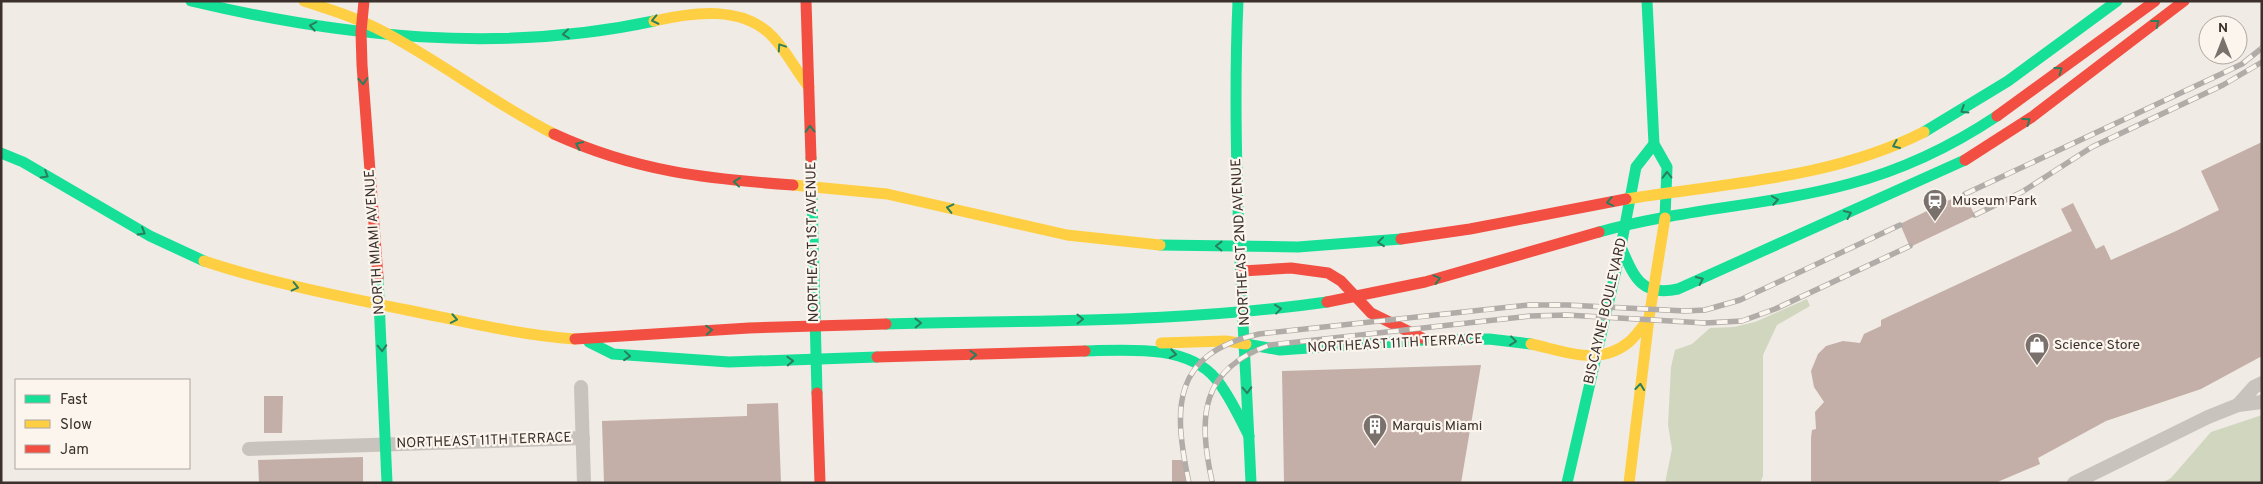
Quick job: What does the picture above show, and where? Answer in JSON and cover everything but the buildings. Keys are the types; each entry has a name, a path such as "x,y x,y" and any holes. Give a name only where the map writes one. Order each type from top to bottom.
{"main road":[{"path":"191,1 226,10 361,32 515,39 615,29 696,12 719,1"},
{"path":"304,1 370,24 502,106 582,147 644,167 713,179 843,188 907,198 1061,235 1164,245 1350,245 1452,232 1618,200 1806,173 1842,164 1924,132 1996,88 2117,1"},
{"name":"NORTH MIAMI AVENUE","path":"364,1 361,32 380,297 387,483"},
{"name":"NORTHEAST 1ST AVENUE","path":"806,1 820,483"},
{"name":"NORTHEAST 2ND AVENUE","path":"1238,1 1235,71 1251,483"},
{"path":"1629,483 1649,318 1667,202 1667,167 1654,144 1647,1"},
{"path":"1,153 23,162 150,236 193,257 226,268 306,289 471,323 552,337 582,338 758,328 1200,316 1255,312 1329,302 1403,287 1635,222 1784,198 1836,188 1881,175 1923,157 1989,121 2155,1"},
{"path":"1621,247 1635,276 1653,292 1667,292 1694,283 1969,158 2032,117 2184,1"},
{"path":"696,12 730,15 748,19 763,28 777,40 794,70 809,87"},
{"name":"BISCAYNE BOULEVARD","path":"1567,483 1621,247 1636,167 1654,144"},
{"path":"1242,271 1311,270 1328,272 1338,278 1369,312 1387,323 1412,331 1424,340"},
{"path":"1595,358 1615,351 1629,342 1649,318"},
{"path":"582,338 613,354 685,360 784,361 1124,350 1180,355 1203,366 1215,376 1225,390 1249,436"},
{"name":"NORTHEAST 11TH TERRACE","path":"1124,350 1153,343 1226,341 1280,350 1424,340 1509,341 1595,358"}],"street":[{"path":"2238,405 2254,387 2262,383"},
{"path":"581,387 584,483"},
{"path":"2074,483 2208,417 2238,405 2262,402"},
{"name":"NORTHEAST 11TH TERRACE","path":"249,449 583,438"}],"green space":[{"path":"1807,299 1810,306 1777,325 1763,355 1763,476 1760,483 1665,483 1672,449 1668,425 1671,367 1675,350 1692,344 1710,328 1734,327 1755,322"},
{"path":"2262,415 2262,483 2162,483 2171,478 2211,432"}],"railway":[{"path":"1965,194 2242,64 2262,48"},
{"path":"1975,215 2022,192 2092,147 2223,85 2262,62"},
{"path":"1189,483 1181,431 1181,408 1185,388 1194,370 1209,355 1230,343 1259,334 1529,305 1685,311 1705,310 1740,300 1900,225"},
{"path":"1212,481 1205,436 1206,416 1210,398 1217,382 1229,367 1247,355 1270,345 1530,316 1567,315 1705,323 1742,321 1775,309 1910,246"}],"traffic: fast":[{"path":"191,1 248,14 306,24 422,37 480,39 538,37 596,31 654,21"},
{"path":"1238,1 1236,61 1237,182 1251,483"},
{"path":"1647,1 1654,144 1667,167 1665,218"},
{"path":"1924,132 2008,81 2117,1"},
{"path":"1599,232 1661,218 1787,198 1849,184 1888,172 1926,156 1997,116"},
{"path":"1567,483 1619,257 1636,167 1654,144"},
{"path":"1,153 23,162 150,236 204,261"},
{"path":"811,158 817,393"},
{"path":"1621,247 1630,267 1640,282 1655,290 1678,289 1965,160"},
{"path":"1160,245 1298,247 1401,239"},
{"path":"378,277 387,483"},
{"path":"886,324 1162,317 1217,314 1327,302"},
{"path":"1246,344 1280,350 1424,340 1489,339 1531,344"},
{"path":"589,342 613,354 729,362 877,357"},
{"path":"1085,351 1137,350 1173,354 1189,360 1204,368 1216,379 1230,399 1249,436"}],"traffic: slow":[{"path":"304,1 356,19 386,33 511,110 554,134"},
{"path":"654,21 701,14 717,14 747,20 761,27 773,37 809,87"},
{"path":"1626,199 1815,170 1889,148 1924,132"},
{"path":"793,185 887,194 1067,235 1160,245"},
{"path":"1629,483 1649,318 1665,218"},
{"path":"204,261 279,282 356,300 512,331 575,339"},
{"path":"1531,344 1582,355 1606,354 1618,350 1629,342 1649,318"},
{"path":"1161,343 1226,341 1246,344"}],"traffic: jam":[{"path":"364,1 361,32 362,65 378,277"},
{"path":"806,1 811,158"},
{"path":"1997,116 2155,1"},
{"path":"1965,160 2032,117 2184,1"},
{"path":"554,134 584,147 642,165 730,180 793,185"},
{"path":"1401,239 1470,229 1626,199"},
{"path":"1327,302 1425,282 1599,232"},
{"path":"1242,271 1291,268 1328,273 1341,281 1371,313 1422,338"},
{"path":"575,339 749,328 886,324"},
{"path":"877,357 1085,351"},
{"path":"817,393 820,483"}],"place":[{"name":"Museum Park","path":"1935,222"},
{"name":"Science Store","path":"2037,366"},
{"name":"Marquis Miami","path":"1375,447"}]}
